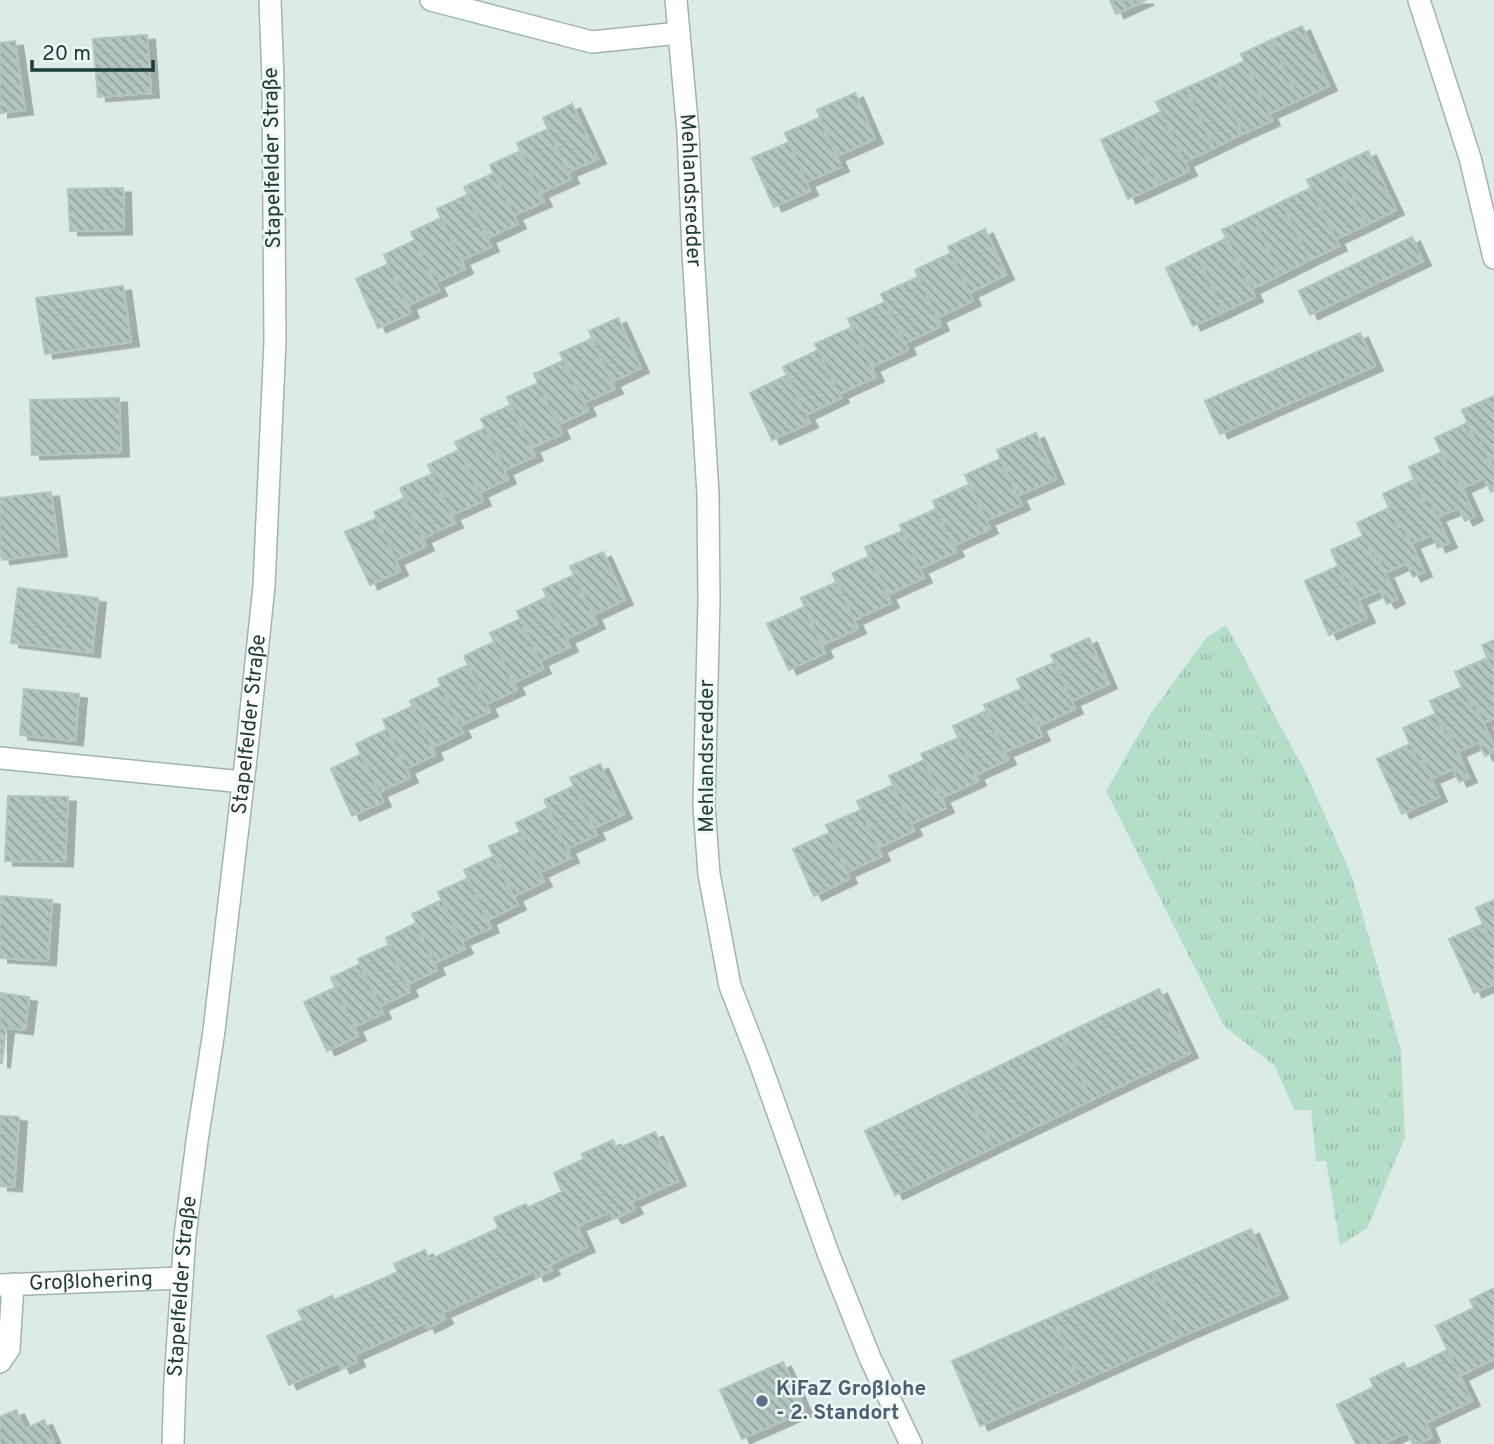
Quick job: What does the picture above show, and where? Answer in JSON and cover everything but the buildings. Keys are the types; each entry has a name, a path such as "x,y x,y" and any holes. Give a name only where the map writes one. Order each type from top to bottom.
{"street":[{"name":"Stapelfelder Straße","path":"173,1444 185,1236 214,1031 264,586 275,341 270,0"},
{"path":"431,0 592,41 679,33"},
{"name":"Mehlandsredder","path":"676,0 688,132 708,494 709,600 704,806 709,874 730,986 828,1254 870,1358 911,1444"},
{"path":"1419,0 1470,158 1494,258"},
{"path":"0,758 243,782"},
{"name":"Großlohering","path":"7,1284 182,1278"},
{"path":"0,1362 9,1349 7,1284"}],"green space":[{"path":"1226,625 1306,773 1351,874 1401,1050 1405,1137 1368,1227 1340,1246 1326,1161 1316,1161 1311,1110 1294,1110 1275,1066 1224,1026 1106,791 1151,713 1207,637"}],"place":[{"name":"KiFaZ Großlohe - 2. Standort","path":"762,1401"}]}
